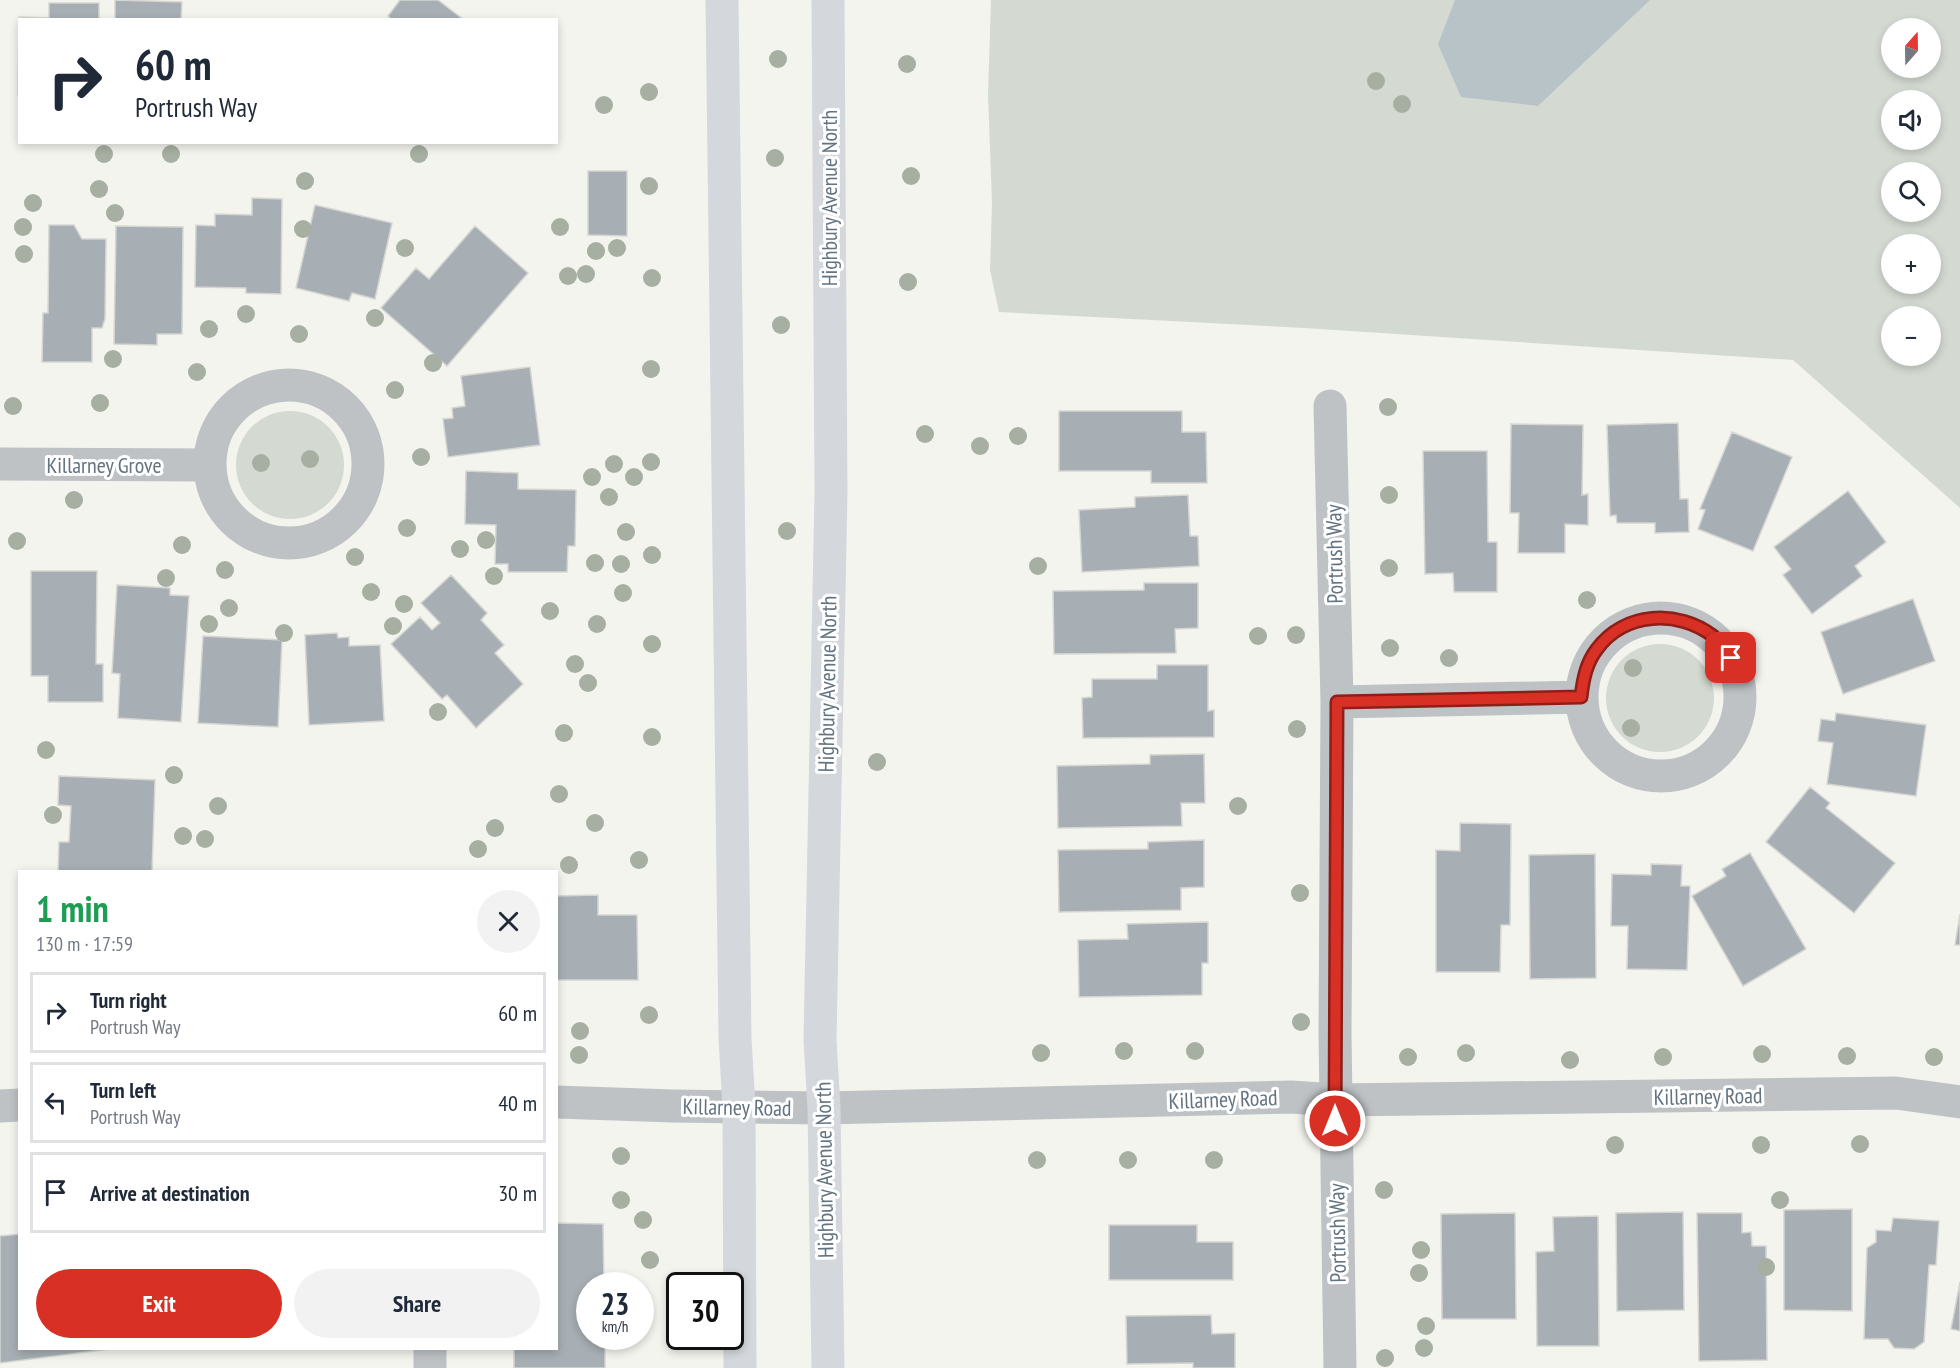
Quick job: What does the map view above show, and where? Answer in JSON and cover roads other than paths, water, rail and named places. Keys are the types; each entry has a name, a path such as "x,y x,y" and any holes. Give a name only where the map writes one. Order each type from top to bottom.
{"main road":[{"path":"722,0 740,1368"},
{"name":"Highbury Avenue North","path":"828,0 831,493 820,1040 824,1108 828,1368"}],"street":[{"path":"294,384 320,390 342,404 358,425 368,450 368,476 360,501 344,522 322,536 297,543 270,542 246,531 226,514 213,490 208,465 212,439 224,415 244,398 268,386 294,384"},
{"name":"Portrush Way","path":"1330,406 1337,702 1335,1100 1340,1368"},
{"name":"Killarney Grove","path":"0,464 208,465"},
{"path":"1666,617 1692,623 1714,637 1731,658 1740,683 1740,709 1732,735 1716,755 1695,770 1669,777 1643,774 1618,765 1599,747 1586,724 1581,697 1585,672 1597,649 1616,630 1640,620 1666,617"},
{"path":"1337,702 1581,697"},
{"name":"Killarney Road","path":"558,1101 673,1106 824,1108 1291,1097 1335,1100 1896,1093 1960,1102"},
{"path":"0,1106 18,1105"},
{"path":"430,1350 430,1368"}]}
